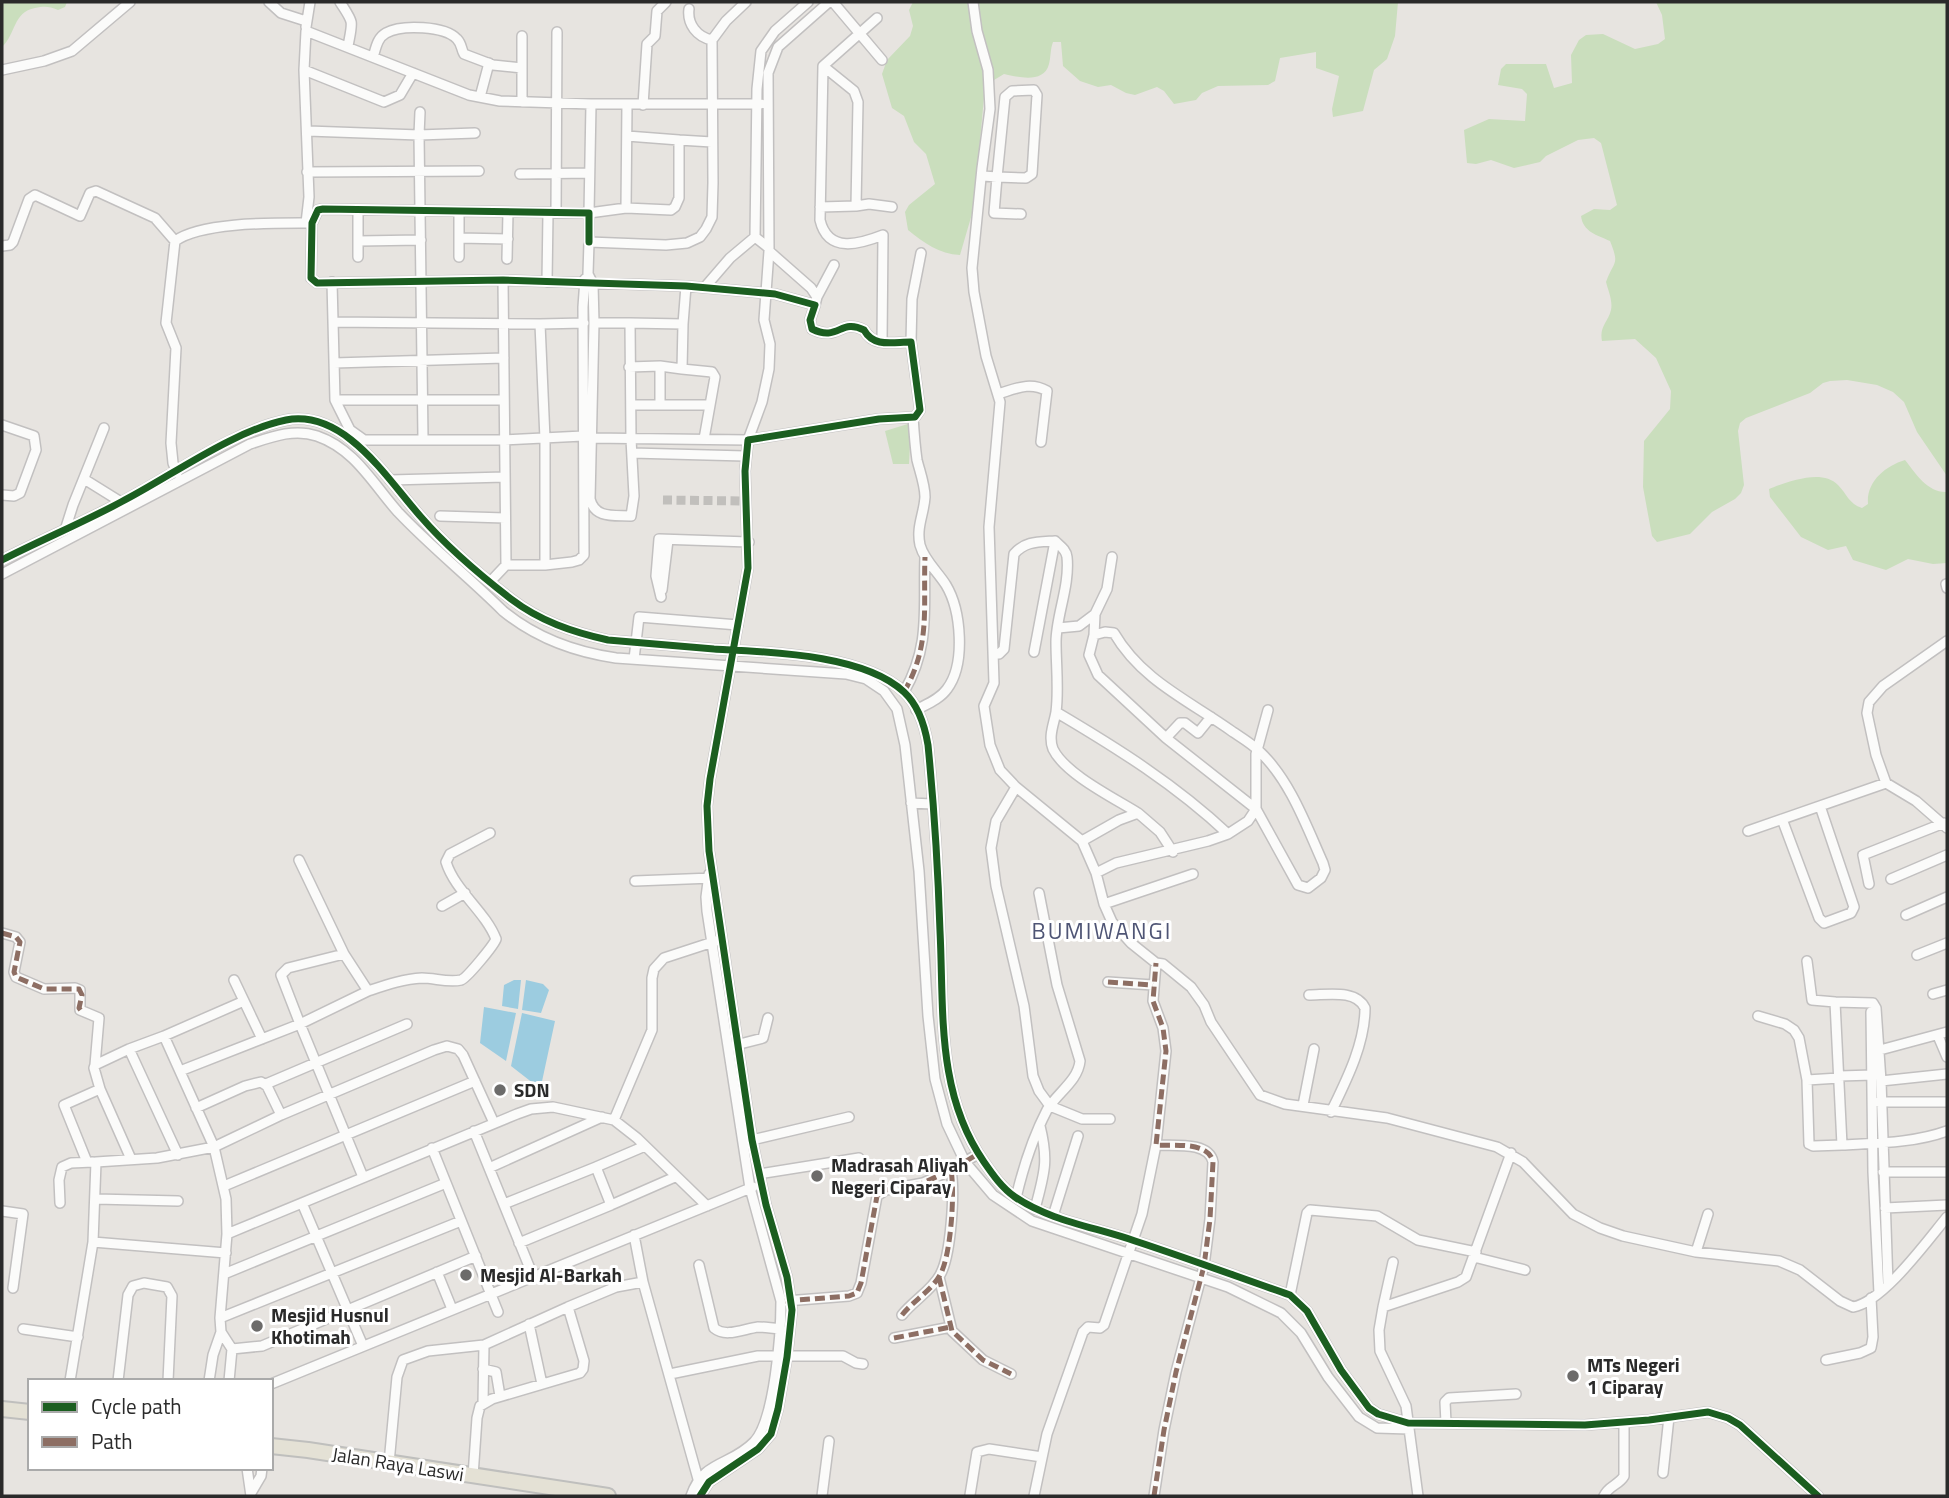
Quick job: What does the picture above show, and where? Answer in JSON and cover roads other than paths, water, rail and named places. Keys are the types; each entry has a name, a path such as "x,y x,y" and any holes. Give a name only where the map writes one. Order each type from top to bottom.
{"main road":[{"path":"2,1409 28,1412"},
{"name":"Jalan Raya Laswi","path":"273,1446 608,1496"}],"street":[{"path":"2,70 44,61 72,51 130,2"},
{"path":"269,2 281,13 373,57 500,102 768,104"},
{"path":"310,2 304,70 311,278 317,283 503,280 686,286 816,301"},
{"path":"340,2 351,15 353,22 348,46"},
{"path":"643,105 648,44 655,36 657,11 666,2"},
{"path":"808,2 775,31 761,51 758,72 755,237 811,288 816,301"},
{"path":"700,1496 712,1479 752,1453 768,1438 778,1409 792,1300 761,1185 736,1045 711,943 706,901 710,876 709,793 748,568 745,456 747,440 762,402 769,369 770,344 764,320 769,250 768,73 778,47 831,2 882,60"},
{"path":"972,2 988,70 990,108 972,268 986,356 1000,402 989,527 994,683 984,706 988,735 1000,770 1016,787 1082,841 1112,922 1131,943 1191,987 1260,1095 1285,1104 1387,1118 1463,1136 1511,1153 1573,1213 1584,1221 1623,1236 1696,1252 1779,1261 1800,1270 1850,1307 1861,1305 1888,1284 1947,1217"},
{"path":"589,242 666,245 687,243 700,237 712,217 712,40 742,3"},
{"path":"689,9 688,17 693,28 705,39 712,40"},
{"path":"877,18 822,66 820,206 821,226 838,243 859,244 883,235 882,342"},
{"path":"373,57 378,41 386,33 412,28 434,29 453,36 461,43 464,54 489,64 522,68"},
{"path":"547,282 556,173 557,32"},
{"path":"522,36 522,102"},
{"path":"480,97 489,64"},
{"path":"822,66 854,91 858,102 856,206"},
{"path":"304,70 384,102 400,94 413,73"},
{"path":"983,176 997,177 1026,178 1032,174 1037,95 1034,90 1012,91 1005,97 997,177 994,213 1021,214"},
{"path":"591,104 588,284 584,323 590,499 592,507 600,513 631,516 634,496 630,323"},
{"path":"626,208 627,104"},
{"path":"420,113 423,438"},
{"path":"307,131 419,135 475,133"},
{"path":"627,136 712,142"},
{"path":"309,223 318,210 589,213 626,208 671,210 679,198 679,140"},
{"path":"307,172 478,171"},
{"path":"520,174 589,173"},
{"path":"2,246 13,242 29,199 35,195 80,216 90,193 96,191 155,218 175,241 166,323 176,348 171,443 178,476"},
{"path":"820,206 892,207"},
{"path":"358,211 358,257"},
{"path":"459,212 459,257"},
{"path":"507,259 508,212"},
{"path":"175,241 186,233 248,224 309,223"},
{"path":"705,287 730,258 755,237"},
{"path":"459,239 508,239"},
{"path":"359,240 421,240"},
{"path":"332,282 335,400 350,430 364,440 587,437 747,440 919,415 911,342 912,299 920,253"},
{"path":"834,265 816,301 810,320 812,329 829,334 844,327 860,327 869,339 911,342"},
{"path":"490,582 506,565 503,280"},
{"path":"506,565 545,565 579,560 583,556 594,323 588,284"},
{"path":"682,369 686,286"},
{"path":"333,322 584,323"},
{"path":"594,323 683,324"},
{"path":"540,324 545,439 545,565"},
{"path":"334,363 504,358"},
{"path":"629,367 660,366 706,370 714,374 709,405 710,439 725,454"},
{"path":"660,366 660,404"},
{"path":"998,394 1028,385 1047,391 1041,442"},
{"path":"335,400 504,400"},
{"path":"631,405 709,405"},
{"path":"904,692 916,669 926,617 925,557 918,535 925,496 916,454 913,417"},
{"path":"2,574 267,426 287,420 310,419 338,430 390,480 422,519 510,599 543,620 636,651 731,658 866,679 879,686 891,699 898,715 905,745 931,932 946,1064 954,1104 968,1136 971,1158 993,1195 1032,1222 1130,1247 1202,1271 1290,1320 1341,1397 1366,1423 1377,1428 1446,1423 1586,1425 1707,1412 1728,1418 1752,1435 1817,1496"},
{"path":"2,436 3,425 34,436 36,446 20,493 15,496 2,495"},
{"path":"66,527 104,428"},
{"path":"3,557 250,444 286,433 315,435 336,445 355,460 397,511 520,625 548,640 595,655 636,651 846,663 882,677 904,692 916,710 928,745 931,803 928,1016 943,1112 954,1142 1016,1198 1035,1209 1130,1247 1202,1271 1290,1295 1307,1311 1341,1370 1369,1408 1408,1426"},
{"path":"632,453 745,456"},
{"path":"390,480 505,477"},
{"path":"84,479 121,502"},
{"path":"440,516 505,517"},
{"path":"668,540 661,597 656,576 659,539 748,542"},
{"path":"993,654 999,654 1004,649 1014,554 1021,546 1031,542 1055,541 1064,549 1067,557 1058,628 1056,712 1051,740 1060,758 1079,775 1138,813 1160,832 1173,852"},
{"path":"1034,652 1055,541"},
{"path":"916,710 938,698 949,687 955,671 958,646 959,627 953,599 925,557"},
{"path":"1094,635 1114,633 1125,652 1147,674 1257,748 1272,764 1306,825 1325,868 1324,874 1317,881 1308,888 1298,886 1256,809 1166,738 1098,675 1090,663 1095,614 1107,589 1112,557"},
{"path":"1058,628 1079,626 1095,614"},
{"path":"636,651 639,617 738,625"},
{"path":"1946,825 1916,801 1886,783 1868,722 1869,702 1894,677 1947,641"},
{"path":"1096,873 1116,863 1173,852 1228,834 1245,823 1256,809 1257,748 1268,710"},
{"path":"1056,712 1161,778 1228,834"},
{"path":"1166,738 1180,723 1185,723 1198,733 1211,717"},
{"path":"1748,831 1886,783"},
{"path":"1016,787 996,821 991,848 992,867 1024,1006 1031,1069 1036,1084 1050,1105 1082,1119 1110,1119"},
{"path":"912,803 931,803"},
{"path":"1782,819 1819,918 1824,923 1830,922 1851,913 1854,907 1819,806"},
{"path":"1082,841 1138,813"},
{"path":"1869,884 1863,855 1946,825"},
{"path":"916,829 931,829"},
{"path":"180,1071 300,1024 368,991 404,980 425,978 456,981 470,974 479,959 496,941 492,931 448,868 447,858 490,833"},
{"path":"1891,879 1947,856"},
{"path":"299,860 344,954 368,991"},
{"path":"1104,904 1193,874"},
{"path":"635,881 710,876"},
{"path":"691,1496 698,1479 708,1470 748,1447 757,1438 767,1417 783,1356 781,1301 750,1188 725,1004 718,902 710,876"},
{"path":"442,906 464,893"},
{"path":"1016,1198 1040,1126 1050,1105 1077,1073 1080,1061 1057,985 1039,893"},
{"path":"1906,915 1947,897"},
{"path":"2,933 16,937 20,942 14,972 16,977 44,989 80,990 80,1010 99,1017 94,1072 131,1159"},
{"path":"614,1120 652,1030 654,969 664,958 722,939"},
{"path":"1917,955 1947,943"},
{"path":"344,954 291,967 283,971 281,977 363,1177"},
{"path":"1807,961 1812,1000 1871,1003 1876,1008 1880,1050 1877,1078"},
{"path":"1034,1496 1053,1416 1083,1332 1087,1327 1100,1328 1104,1325 1142,1214 1156,1145 1166,1051 1163,1028 1153,1001 1156,963"},
{"path":"234,980 261,1039"},
{"path":"1108,982 1153,985"},
{"path":"1933,994 1947,990"},
{"path":"1309,995 1350,996 1360,1000 1365,1008 1349,1074 1331,1112"},
{"path":"95,1065 244,1001"},
{"path":"1835,1002 1842,1145"},
{"path":"1826,1360 1871,1348 1874,1337 1878,1102 1871,1003"},
{"path":"928,1016 942,1015"},
{"path":"1758,1016 1785,1024 1794,1030 1802,1047 1807,1080 1808,1143 1813,1146 1878,1143 1927,1137 1947,1131"},
{"path":"736,1045 763,1038 768,1018"},
{"path":"196,1108 253,1083 266,1084 407,1024"},
{"path":"1880,1050 1943,1034 1947,1057"},
{"path":"164,1036 214,1147 224,1185 227,1234 221,1332 213,1355 209,1379"},
{"path":"60,1203 61,1169 68,1164 178,1155 214,1147 329,1094 447,1046 455,1047 460,1052 494,1123"},
{"path":"128,1049 178,1155"},
{"path":"1303,1105 1314,1049"},
{"path":"934,1067 946,1064"},
{"path":"1807,1080 1947,1074"},
{"path":"224,1185 475,1081"},
{"path":"266,1084 281,1115"},
{"path":"70,1379 93,1241 96,1199 92,1162 64,1106 100,1088"},
{"path":"1878,1102 1947,1102"},
{"path":"227,1234 474,1131 542,1107 562,1108 614,1120 707,1206"},
{"path":"489,1168 602,1117"},
{"path":"752,1140 849,1117"},
{"path":"1035,1209 1046,1164 1040,1126"},
{"path":"474,1131 533,1276"},
{"path":"1053,1216 1078,1136"},
{"path":"1878,1143 1883,1172 1888,1284"},
{"path":"1154,1496 1176,1373 1202,1271 1211,1206 1212,1157 1203,1149 1156,1145"},
{"path":"503,1204 645,1146"},
{"path":"432,1148 498,1312"},
{"path":"1382,1307 1461,1281 1469,1273 1511,1153"},
{"path":"759,1174 859,1158"},
{"path":"781,1301 849,1296 857,1293 877,1196 890,1189 923,1183 971,1158"},
{"path":"597,1167 611,1205"},
{"path":"902,1315 939,1277 945,1263 953,1193 951,1170"},
{"path":"1883,1172 1947,1172"},
{"path":"519,1243 675,1177"},
{"path":"224,1273 446,1183"},
{"path":"273,1383 761,1185"},
{"path":"96,1199 178,1201"},
{"path":"302,1203 363,1346"},
{"path":"1885,1208 1947,1205"},
{"path":"1290,1295 1310,1209 1377,1216 1418,1240 1525,1270"},
{"path":"2,1210 23,1214 13,1288"},
{"path":"1696,1252 1708,1214"},
{"path":"220,1318 461,1221"},
{"path":"634,1235 643,1282 698,1479"},
{"path":"93,1241 226,1253"},
{"path":"232,1349 262,1346 476,1256"},
{"path":"1393,1262 1382,1307 1380,1351 1405,1401 1418,1496"},
{"path":"699,1265 711,1318 714,1328 719,1332 760,1327 781,1329"},
{"path":"437,1272 452,1309"},
{"path":"939,1277 952,1331 983,1360 1011,1374"},
{"path":"389,1463 397,1377 403,1360 428,1350 484,1345 617,1287 643,1282"},
{"path":"118,1379 128,1295 133,1286 144,1283 167,1287 173,1296 167,1379"},
{"path":"482,1403 576,1375 583,1369 583,1358 568,1307"},
{"path":"529,1324 542,1384"},
{"path":"894,1338 951,1327"},
{"path":"23,1329 78,1337"},
{"path":"221,1332 232,1349 229,1379"},
{"path":"472,1476 477,1418 482,1403 484,1345"},
{"path":"670,1374 742,1358 843,1356 863,1364"},
{"path":"484,1369 496,1372 500,1396"},
{"path":"1446,1423 1445,1402 1449,1398 1517,1394"},
{"path":"1663,1472 1669,1417"},
{"path":"1604,1496 1608,1489 1624,1476 1625,1422"},
{"path":"822,1496 829,1441"},
{"path":"971,1496 977,1452 989,1449 1042,1457"},
{"path":"247,1470 251,1495"},
{"path":"251,1495 262,1470"}],"water":[{"path":"521,980 518,1009 502,1006 504,985"},
{"path":"526,980 543,984 549,990 541,1013 522,1010"},
{"path":"484,1007 516,1013 506,1061 480,1043"},
{"path":"522,1013 555,1021 541,1086 538,1087 511,1066"}],"tunnel":[{"path":"663,500 745,501"}],"place":[{"name":"SDN","path":"500,1090"},
{"name":"Madrasah Aliyah Negeri Ciparay","path":"817,1176"},
{"name":"Mesjid Al-Barkah","path":"466,1275"},
{"name":"Mesjid Husnul Khotimah","path":"257,1326"},
{"name":"MTs Negeri 1 Ciparay","path":"1573,1376"}],"district":[{"name":"BUMIWANGI","path":"1102,931"}]}
